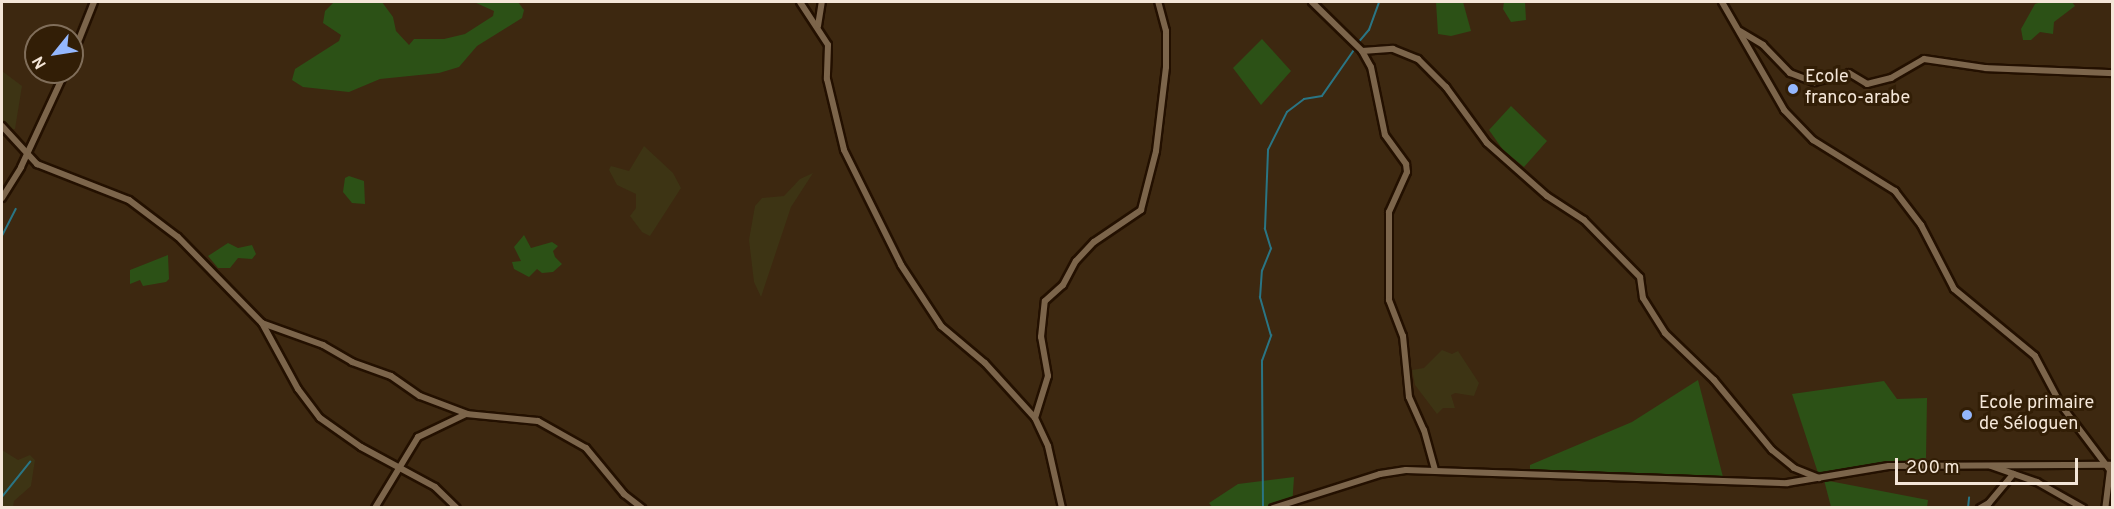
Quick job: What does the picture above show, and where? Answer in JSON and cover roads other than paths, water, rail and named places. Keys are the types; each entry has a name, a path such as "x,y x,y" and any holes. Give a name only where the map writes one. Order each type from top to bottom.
{"street":[{"path":"84,27 94,2"},
{"path":"800,2 818,26 828,45 827,78 844,150 901,265 941,326 985,363 1035,418 1048,446 1062,507"},
{"path":"818,26 822,2"},
{"path":"1035,418 1048,376 1041,337 1045,301 1063,285 1076,261 1094,242 1141,210 1156,151 1166,67 1166,32 1158,2"},
{"path":"1312,2 1362,51 1376,82 1385,135 1407,168 1389,212 1389,300 1403,336 1409,397 1424,430 1435,470"},
{"path":"1722,2 1784,110 1813,140 1895,191 1921,225 1954,289 2035,356 2061,405 2110,465 2105,507"},
{"path":"1739,31 1763,45 1790,73 1814,82 1849,74 1868,84 1891,78 1924,59 1986,68 2112,73"},
{"path":"1362,51 1393,49 1418,59 1446,87 1487,143 1547,196 1584,220 1640,277 1643,298 1665,333 1714,380 1772,450 1794,468 1819,478"},
{"path":"2,198 27,154 60,84"},
{"path":"2,126 18,140 37,164 64,178 140,207 204,261 262,323 298,389 320,418 398,468 435,487 457,507"},
{"path":"262,323 323,345 352,362 391,376 420,396 469,414 538,421 586,448 624,494 642,507"},
{"path":"375,507 418,437 454,417 469,414"},
{"path":"1987,464 2037,482 2083,507"},
{"path":"1273,507 1380,474 1435,470 1739,482 1819,478 1889,466 2110,465"},
{"path":"1980,507 1989,503 2013,474"}],"waterway":[{"path":"1358,43 1369,30 1379,2"},
{"path":"1263,508 1262,361 1271,336 1260,298 1262,271 1271,249 1265,229 1268,150 1287,112 1304,99 1322,96 1356,47"},
{"path":"2,236 16,209"},
{"path":"2,497 30,462"},
{"path":"1968,508 1969,498"},
{"path":"45,508 72,508"}],"place":[{"name":"Ecole franco-arabe","path":"1793,89"},
{"name":"Ecole primaire de Séloguen","path":"1967,415"}]}
